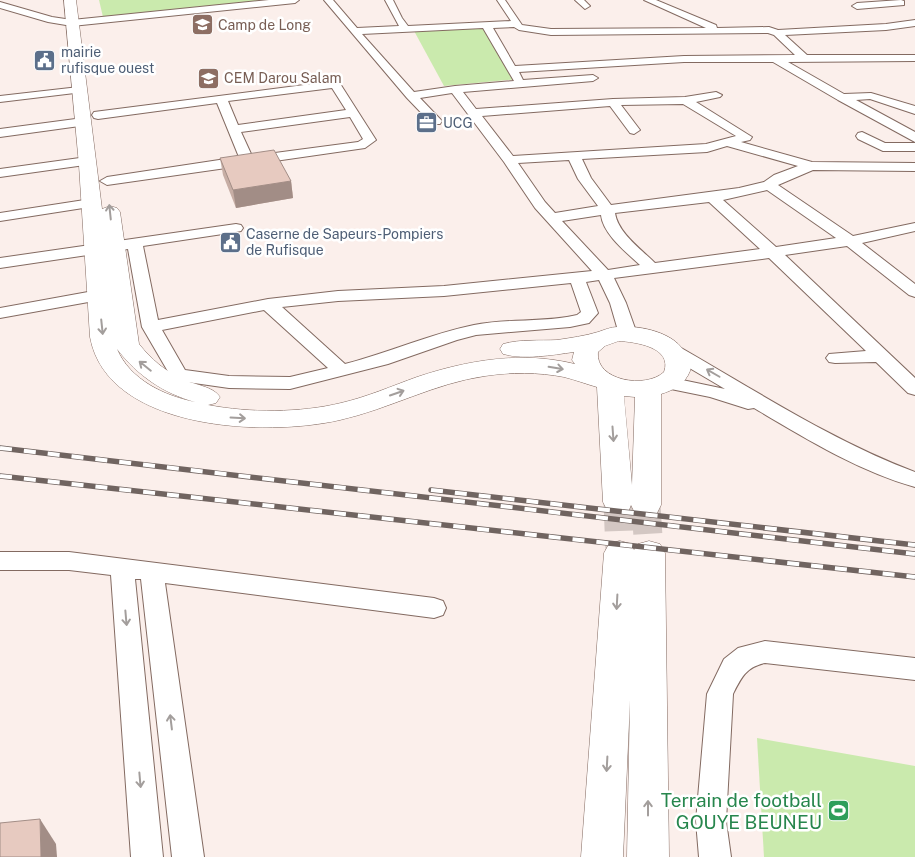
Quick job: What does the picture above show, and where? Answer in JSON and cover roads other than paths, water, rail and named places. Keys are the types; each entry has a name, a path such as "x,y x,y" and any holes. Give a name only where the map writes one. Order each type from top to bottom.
{"main road":[{"path":"70,0 79,15 90,119 87,161 91,203 115,246 99,295 102,333 107,355 116,369 135,387 159,400 195,412 229,418 301,418 340,411 389,396 440,377 479,368 535,366 560,368 635,390 658,386 675,377 679,370 679,363 670,349 652,338 628,334 558,347 469,352 436,360 367,386 311,400 270,404 228,402 191,393 178,380 163,380 140,362 127,345 115,246 107,182 90,119 79,90 79,15"},
{"path":"597,340 590,346 584,359 586,366 605,382 618,502"},
{"path":"646,505 658,386"},
{"path":"602,857 634,553 648,857"}],"street":[{"path":"2,6 51,20 79,15 295,0"},
{"path":"328,0 411,96 436,121"},
{"path":"389,0 398,19 406,29"},
{"path":"501,0 519,26 551,32 769,30 777,33 804,58"},
{"path":"648,0 721,30 915,138"},
{"path":"856,6 900,3"},
{"path":"354,31 398,19"},
{"path":"777,33 886,27 915,23"},
{"path":"354,31 518,24"},
{"path":"486,25 520,83"},
{"path":"512,69 684,59 915,58"},
{"path":"411,96 454,89 606,77"},
{"path":"0,133 222,99 336,84 370,140 368,143 107,182"},
{"path":"454,89 509,160 540,205 604,275 618,303 628,334"},
{"path":"0,99 79,90"},
{"path":"473,113 613,102 685,100 716,95"},
{"path":"842,98 871,96 915,110"},
{"path":"222,99 247,160"},
{"path":"509,160 707,148 746,138 685,100"},
{"path":"613,102 634,130"},
{"path":"234,129 353,113"},
{"path":"862,136 883,147 915,147"},
{"path":"730,143 811,166 915,167"},
{"path":"574,157 585,179 607,209 609,222 624,241 651,268"},
{"path":"0,173 87,161"},
{"path":"551,218 607,209 712,197 770,185 779,178 811,166"},
{"path":"770,185 850,241 915,292"},
{"path":"712,197 915,389"},
{"path":"0,217 91,203"},
{"path":"0,263 236,228"},
{"path":"151,327 268,304 338,296 444,291 604,275 850,241 914,228"},
{"path":"115,246 151,327 178,380 290,383 382,360 452,336 476,330 570,322 583,319 590,313 577,278"},
{"path":"0,313 99,295"},
{"path":"268,304 341,370"},
{"path":"670,349 734,386 769,409 841,449 915,480"},
{"path":"835,358 882,356"},
{"path":"658,386 714,392 769,409"},
{"path":"0,561 69,561 434,608"},
{"path":"122,569 147,857"},
{"path":"152,572 188,857"},
{"path":"715,857 711,821 720,694 733,667 747,656 765,652 915,668"}],"tunnel":[{"path":"618,502 620,553"},
{"path":"646,505 649,553"}],"railway":[{"path":"0,448 915,554"},
{"path":"0,476 915,577"},
{"path":"431,490 915,545"}],"place":[{"name":"Camp de Long","path":"202,25"},
{"name":"mairie rufisque ouest","path":"45,60"},
{"name":"CEM Darou Salam","path":"208,78"},
{"name":"UCG","path":"427,123"},
{"name":"Caserne de Sapeurs-Pompiers de Rufisque","path":"230,242"},
{"name":"Terrain de football GOUYE BEUNEU","path":"838,811"}]}
